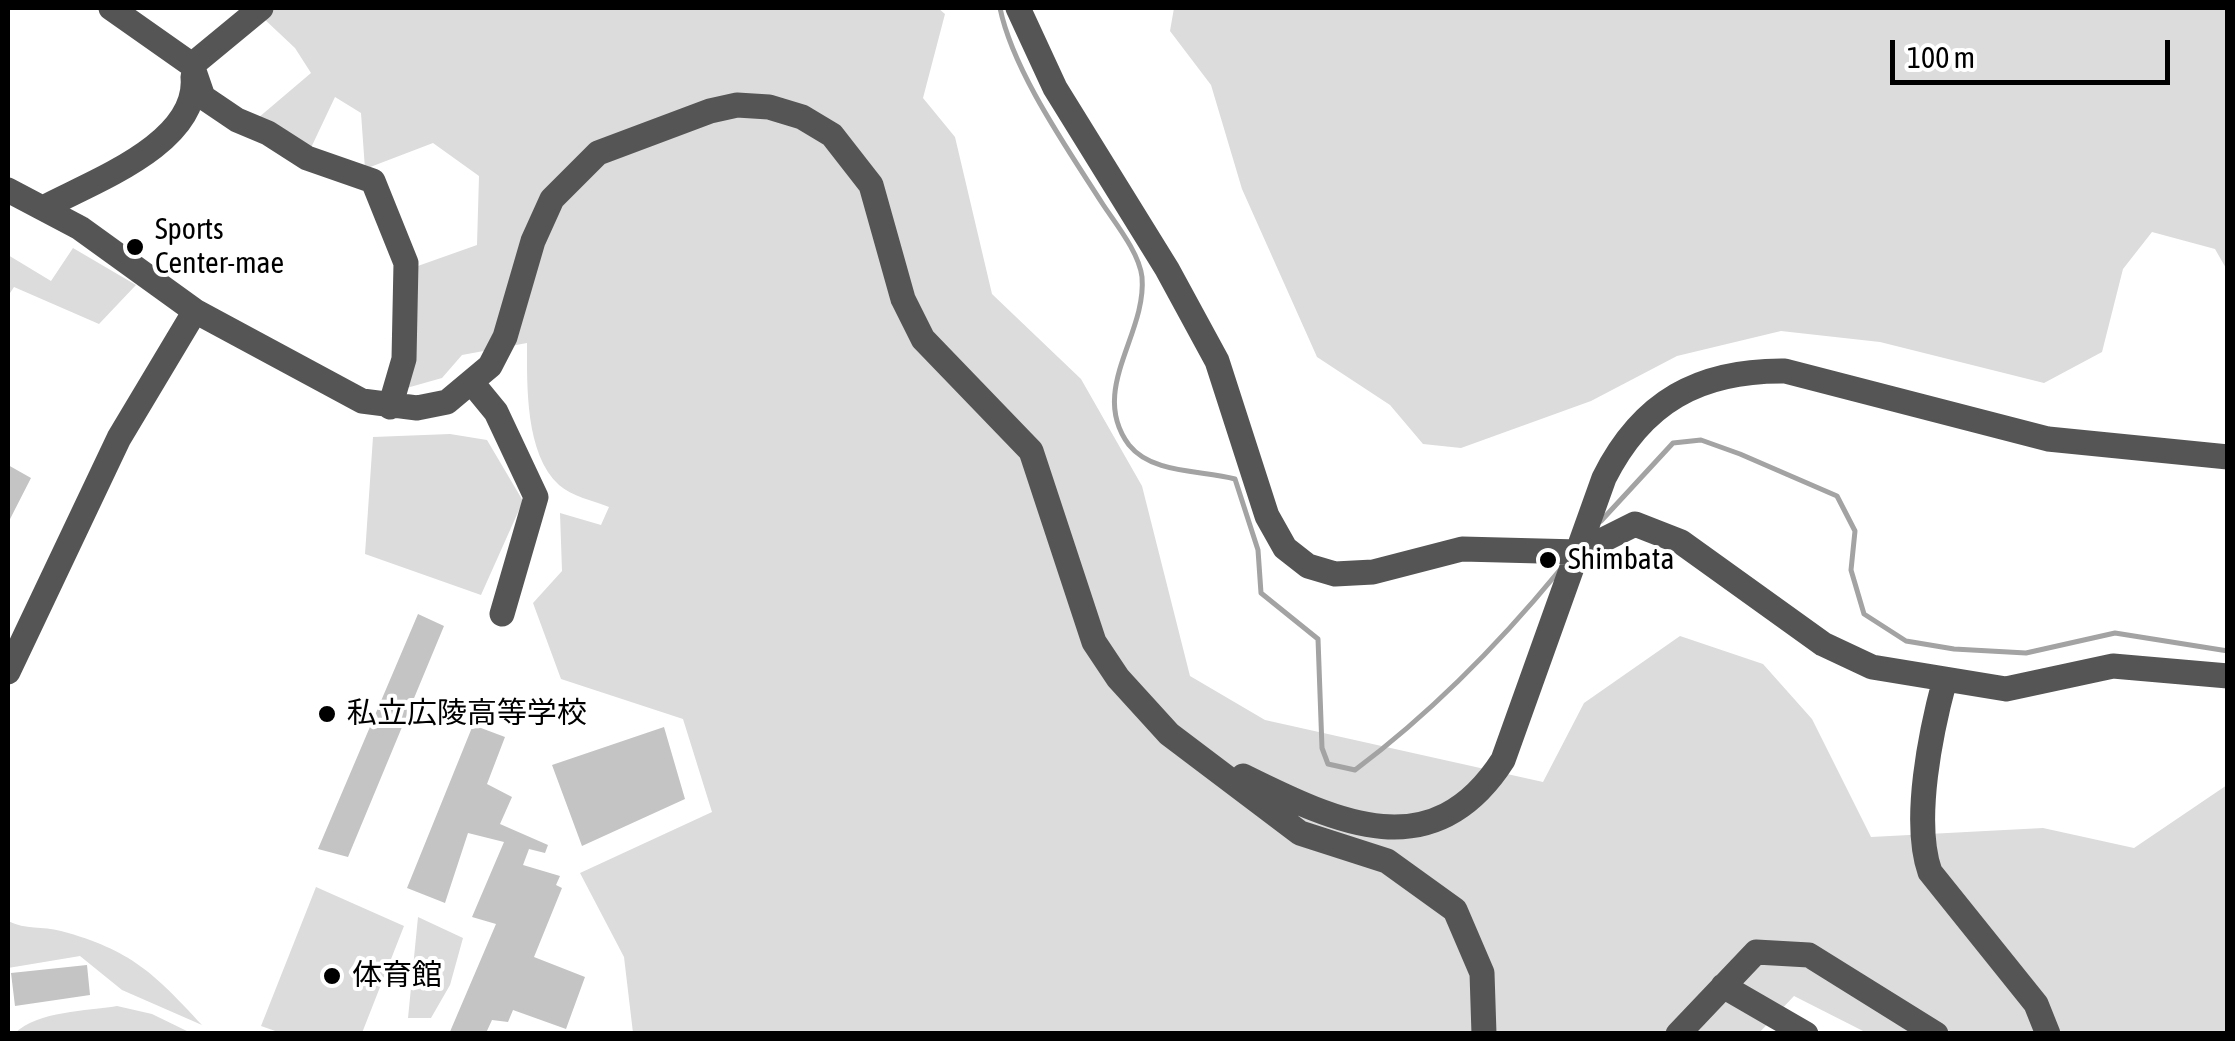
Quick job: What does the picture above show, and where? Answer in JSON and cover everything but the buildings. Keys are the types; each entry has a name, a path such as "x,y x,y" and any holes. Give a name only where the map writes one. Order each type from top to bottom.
{"street":[{"path":"110,8 192,65 202,97 306,158 373,182 406,263 404,359 390,407"},
{"path":"45,207 172,134 191,107 192,65 261,8"},
{"path":"1018,8 1055,88 1167,269 1217,362 1267,516 1285,548 1308,566 1335,574 1373,572 1462,549 1579,552 1634,524 1681,542 1823,644 1872,667 2006,689 2113,666 2228,676"},
{"path":"8,190 45,207 195,311 362,401 417,408 447,402 490,366 504,337 533,241 552,199 598,153 710,111 737,105 770,107 802,117 832,135 871,186 903,299 924,339 1031,451 1094,642 1141,706 1169,734 1300,833 1387,862 1455,910 1482,973 1484,1034"},
{"path":"8,672 119,438 195,311"},
{"path":"1200,754 1286,794 1371,826 1400,829 1429,825 1458,812 1484,789 1503,760 1604,478 1621,444 1643,419 1675,394 1750,370 1784,371 1837,382 2048,439 2228,456"},
{"path":"473,384 496,412 536,497 502,614"},
{"path":"1945,679 1923,813 1924,856 1930,872 2036,1004 2048,1034"},
{"path":"1678,1034 1756,952 1809,955 1936,1034"},
{"path":"1723,986 1806,1034"}],"shaded area":[{"path":"271,8 938,8 945,14 923,98 955,137 992,294 1081,379 1142,486 1190,676 1265,720 1543,782 1584,703 1680,636 1763,664 1812,719 1871,837 2043,828 2134,848 2227,785 2227,1033 1867,1033 1794,996 1758,1034 633,1033 624,957 580,873 712,812 683,719 561,679 533,603 562,571 560,513 601,525 609,507 564,489 540,456 530,418 527,343 462,355 442,378 403,389 415,267 477,245 479,176 433,143 365,169 361,113 335,97 309,152 258,118 311,73 295,48 262,17"},
{"path":"1174,8 2227,8 2227,270 2215,249 2152,232 2123,269 2102,352 2044,383 1880,342 1781,331 1677,356 1591,401 1461,448 1423,444 1390,405 1317,357 1242,189 1211,85 1170,31"},
{"path":"73,248 136,285 99,324 14,287 8,296 8,255 51,281"},
{"path":"450,434 487,440 523,501 481,595 365,554 373,437"},
{"name":"体育館","path":"316,887 404,926 362,1033 281,1033 261,1026"},
{"path":"418,917 463,938 450,985 431,1018 408,1018"},
{"path":"8,921 85,938 124,955 155,977 202,1025 122,990 80,956 8,968"},
{"path":"117,1006 152,1014 191,1033 15,1033 49,1016"}],"waterway":[{"path":"1000,8 1029,83 1140,267 1141,299 1116,383 1114,404 1118,424 1129,445 1150,461 1235,479 1258,550 1261,593 1318,639 1322,748 1328,764 1355,770 1383,748 1463,677 1559,571"},
{"path":"1601,521 1673,443 1701,440 1837,496 1855,531 1851,570 1864,614 1906,641 1954,649 2026,653 2115,633 2228,651"}],"place":[{"name":"Sports Center-mae","path":"135,247"},
{"name":"Shimbata","path":"1548,560"},
{"name":"私立広陵高等学校","path":"327,714"},
{"name":"体育館","path":"332,976"}]}
